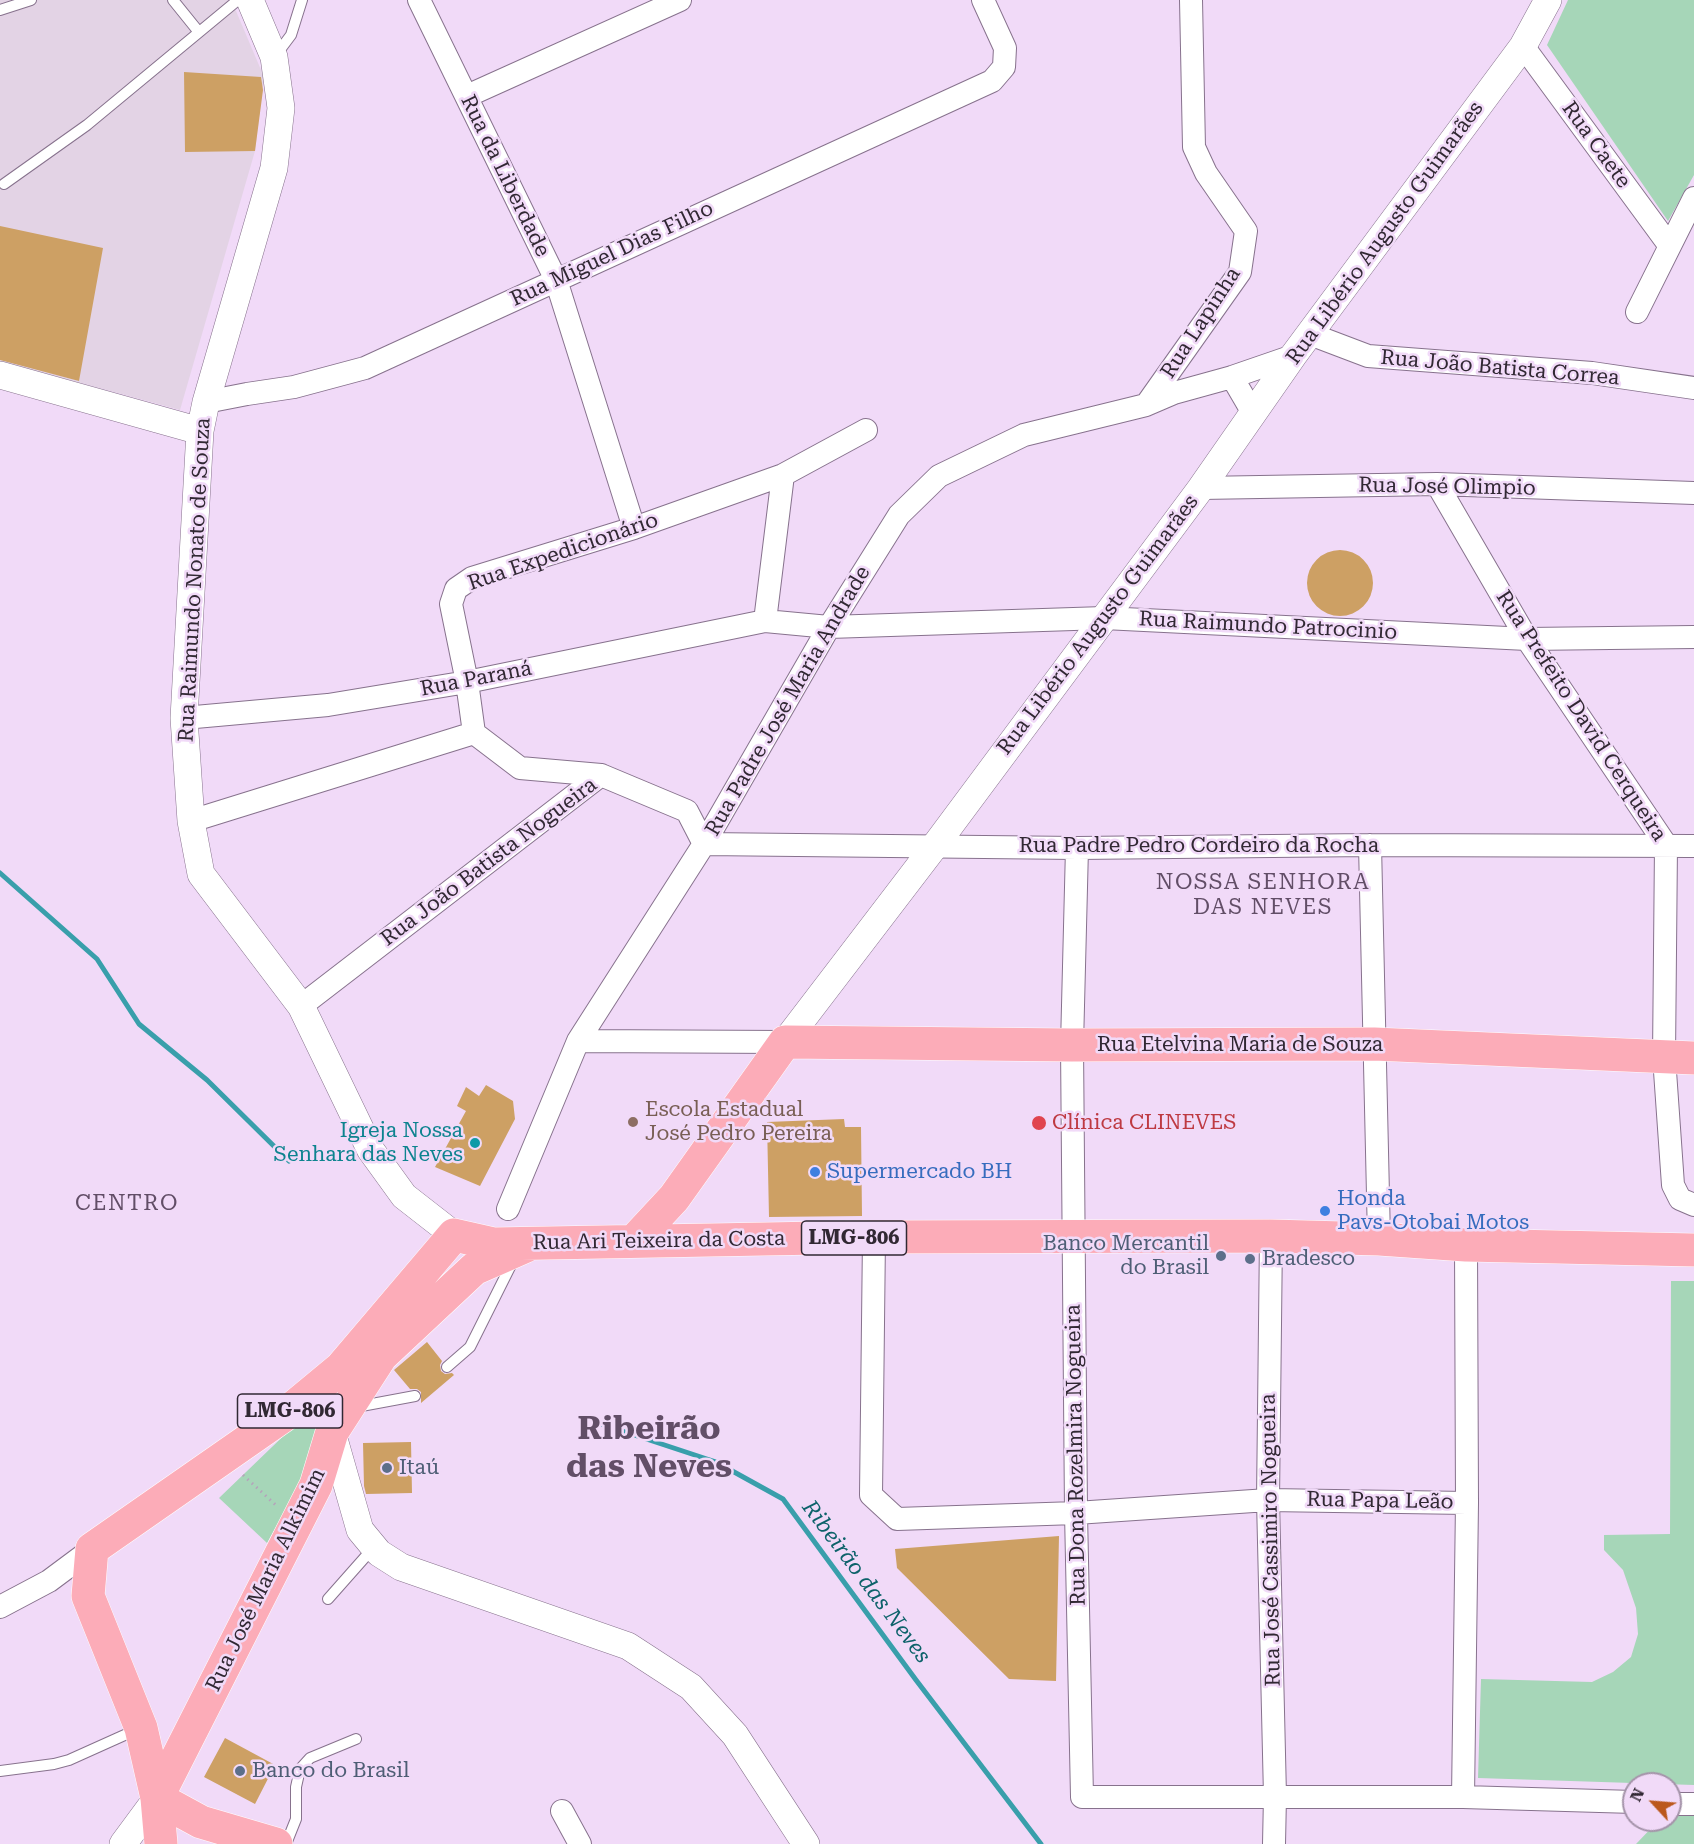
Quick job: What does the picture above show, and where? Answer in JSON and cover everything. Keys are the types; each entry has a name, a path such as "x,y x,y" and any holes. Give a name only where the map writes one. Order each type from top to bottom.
{"highway":[{"name":"Rua Etelvina Maria de Souza","path":"785,1042 1072,1045 1374,1044 1679,1057"},
{"name":"Rua Libério Augusto Guimarães","path":"634,1240 674,1198 785,1042"},
{"path":"674,1198 705,1241"},
{"name":"Rua Ari Teixeira da Costa","path":"454,1235 492,1244 526,1246 634,1240 1271,1236 1379,1239 1466,1245 1694,1250"},
{"path":"454,1235 474,1269"},
{"name":"LMG-806","path":"92,1549 283,1416 341,1368 454,1235"},
{"name":"Rua José Maria Alkimim","path":"157,1798 316,1485 339,1420 381,1356 474,1269 526,1246"},
{"path":"92,1549 88,1596 141,1728 157,1798 160,1844"},
{"path":"141,1728 156,1746 172,1748 192,1732"},
{"path":"157,1798 201,1822 276,1844"}],"street":[{"name":"Rua Raimundo Nonato de Souza","path":"250,0 274,57 281,108 274,168 206,402 200,431 183,718 191,821 201,874 301,1006 370,1149 404,1196 454,1235"},
{"name":"Rua da Liberdade","path":"419,0 556,280 634,528"},
{"path":"467,96 680,0"},
{"name":"Rua Miguel Dias Filho","path":"206,402 294,387 365,368 992,81 1004,67 1005,48 983,0"},
{"name":"Rua Lapinha","path":"1146,405 1240,272 1246,231 1206,173 1194,147 1191,0"},
{"name":"Rua Libério Augusto Guimarães","path":"785,1042 934,847 1201,488 1293,356 1523,46 1548,0"},
{"name":"Rua Caete","path":"1523,46 1669,245"},
{"path":"1637,312 1694,198"},
{"name":"Rua João Batista Correa","path":"1310,334 1368,356 1592,374 1694,388"},
{"name":"Rua Padre José Maria Andrade","path":"508,1209 578,1041 704,844 829,627 899,515 939,476 1024,435 1146,405 1174,393 1232,377 1293,356"},
{"path":"0,375 200,431"},
{"path":"1232,377 1253,413"},
{"name":"Rua Expedicionário","path":"474,733 467,682 451,604 456,589 472,578 634,528 783,476 866,430"},
{"path":"765,621 783,476"},
{"name":"Rua José Olimpio","path":"1201,488 1437,484 1694,493"},
{"name":"Rua Prefeito David Cerqueira","path":"1437,484 1527,639 1666,845 1679,1057 1673,1185 1680,1199 1694,1205"},
{"name":"Rua Raimundo Patrocinio","path":"829,627 1104,618 1527,639 1694,637"},
{"name":"Rua Paraná","path":"183,718 328,705 467,682 765,621 829,627"},
{"path":"191,821 474,733 520,768 601,775"},
{"name":"Rua João Batista Nogueira","path":"301,1006 601,775 687,811 704,844"},
{"name":"Rua Padre Pedro Cordeiro da Rocha","path":"704,844 1077,848 1370,845 1694,846"},
{"path":"1370,845 1379,1239"},
{"name":"Rua Dona Rozelmira Nogueira","path":"1077,848 1072,1045 1076,1513 1082,1797 1275,1796"},
{"path":"578,1041 785,1042"},
{"name":"Rua José Cassimiro Nogueira","path":"1271,1236 1268,1500 1275,1796 1274,1844"},
{"name":"Rua Papa Leão","path":"874,1237 872,1495 897,1519 1076,1513 1268,1500 1467,1503"},
{"path":"1463,1797 1467,1503 1466,1245"},
{"path":"339,1420 360,1530 379,1553 401,1567 627,1646 691,1687 735,1735 806,1844"},
{"path":"0,1607 49,1581 92,1549"},
{"path":"49,1581 88,1596"},
{"path":"1275,1796 1463,1797 1622,1802"},
{"name":"Rua José Maria Alkimim","path":"123,1844 157,1798"},
{"path":"562,1811 580,1844"}],"lane":[{"path":"0,10 32,0"},
{"path":"173,0 198,31"},
{"path":"4,184 87,124 238,0"},
{"path":"274,57 291,35 302,0"},
{"path":"447,1367 470,1347 526,1246"},
{"path":"339,1420 415,1396"},
{"path":"328,1599 374,1547"},
{"path":"0,1771 69,1760 141,1728"},
{"path":"286,1844 296,1819 296,1787 300,1769 310,1758 356,1739"}],"path":[{"path":"224,1457 297,1524"}],"shaded area":[{"path":"0,0 228,0 236,11 264,77 255,151 180,410 0,361"}],"green space":[{"path":"1568,0 1694,0 1694,175 1668,221 1547,45"},
{"path":"1671,1281 1694,1281 1694,1785 1682,1785 1682,1772 1622,1772 1622,1783 1478,1778 1481,1679 1592,1682 1613,1672 1631,1657 1638,1634 1636,1608 1623,1570 1604,1550 1604,1535 1670,1534"},
{"path":"299,1421 315,1426 316,1456 267,1543 219,1498"},
{"path":"1682,1816 1694,1816 1694,1844 1636,1844 1648,1832 1682,1832"}],"building":[{"path":"184,72 261,77 263,90 255,151 185,152"},
{"path":"0,226 103,248 79,381 0,360"},
{"path":"1340,550 1353,553 1363,560 1370,570 1373,583 1370,596 1363,606 1353,613 1340,616 1327,613 1317,606 1310,596 1307,583 1310,570 1317,560 1327,553"},
{"name":"Igreja Nossa Senhara das Neves","path":"486,1085 513,1101 515,1119 480,1186 435,1167 466,1111 457,1106 466,1087 479,1096"},
{"name":"Supermercado BH","path":"844,1119 845,1127 861,1127 862,1216 769,1217 767,1122"},
{"path":"427,1342 442,1361 441,1371 454,1375 421,1403 421,1392 417,1389 410,1389 394,1370"},
{"name":"Itaú","path":"411,1442 412,1493 366,1494 363,1443"},
{"path":"1059,1536 1056,1681 1009,1679 897,1568 895,1549"},
{"name":"Banco do Brasil","path":"225,1738 275,1765 255,1804 204,1777"}],"waterway":[{"name":"Ribeirão das Neves","path":"0,873 97,959 139,1024 207,1080 289,1161"},
{"name":"Ribeirão das Neves","path":"601,1424 716,1462 783,1499 916,1680 1041,1844"}],"place":[{"name":"Escola Estadual José Pedro Pereira","path":"633,1122"},
{"name":"Clínica CLINEVES","path":"1039,1123"},
{"name":"Igreja Nossa Senhara das Neves","path":"475,1143"},
{"name":"Supermercado BH","path":"815,1172"},
{"name":"Honda Pavs-Otobai Motos","path":"1325,1211"},
{"name":"Banco Mercantil do Brasil","path":"1221,1256"},
{"name":"Bradesco","path":"1250,1259"},
{"name":"Itaú","path":"387,1468"},
{"name":"Banco do Brasil","path":"240,1771"}],"district":[{"name":"NOSSA SENHORA DAS NEVES","path":"1263,896"},
{"name":"CENTRO","path":"127,1204"},
{"name":"Ribeirão das Neves","path":"649,1448"}]}
